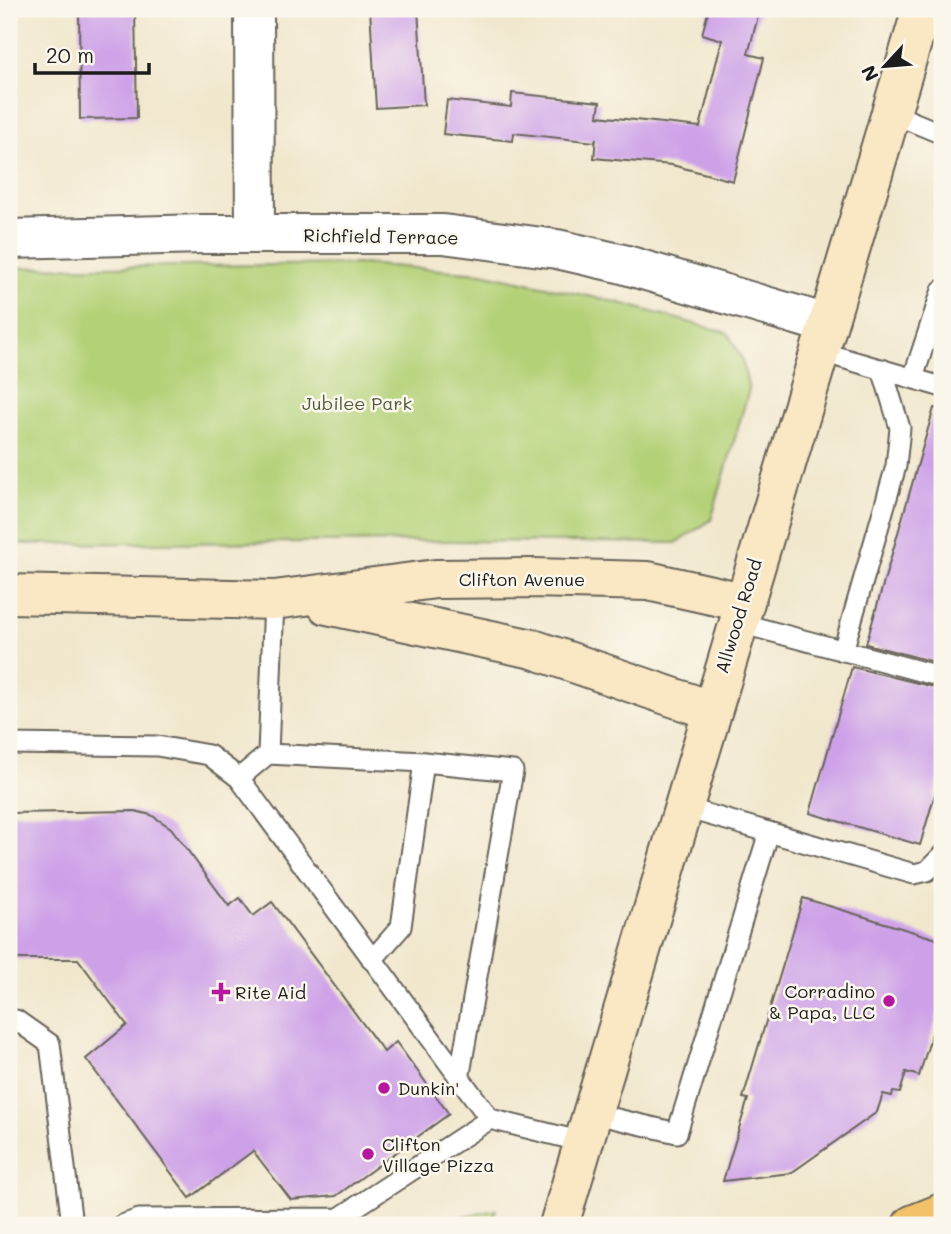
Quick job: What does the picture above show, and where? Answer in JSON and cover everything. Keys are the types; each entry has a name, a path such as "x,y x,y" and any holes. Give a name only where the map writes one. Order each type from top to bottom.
{"highway":[{"path":"912,1225 942,1213"}],"main road":[{"name":"Allwood Road","path":"559,1225 890,112 927,20"},
{"name":"Clifton Avenue","path":"9,594 288,600 436,579 533,578 648,581 740,612"},
{"name":"Clifton Avenue","path":"288,600 533,649 710,710"}],"street":[{"path":"254,9 255,234"},
{"name":"Richfield Terrace","path":"9,239 255,234 443,234 557,249 623,264 822,337"}],"lane":[{"path":"890,112 942,134"},
{"path":"913,378 942,290"},
{"path":"822,337 882,369 942,387"},
{"path":"843,651 896,466 900,428 882,369"},
{"path":"268,754 288,600"},
{"path":"740,612 843,651 942,677"},
{"path":"9,744 157,746 209,755 239,778 490,1119"},
{"path":"239,778 268,754 424,762 513,771 459,1079"},
{"path":"372,960 401,927 424,762"},
{"path":"682,807 914,874 927,871 942,856"},
{"path":"122,1225 139,1219 339,1218 490,1119 677,1133 769,832"},
{"path":"9,1020 16,1020 50,1044 72,1225"}],"green space":[{"name":"Jubilee Park","path":"362,264 482,273 620,303 728,333 742,359 749,390 711,520 676,543 449,541 9,544 9,268"},
{"path":"496,1210 491,1225 416,1225"}],"building":[{"path":"79,9 135,9 137,118 80,119"},
{"path":"370,9 418,9 424,105 376,108"},
{"path":"709,9 760,9 748,54 764,58 733,181 672,165 594,158 596,138 595,142 514,133 513,141 443,134 447,100 511,107 512,93 600,102 598,116 700,127 722,40 702,34"},
{"path":"934,408 942,410 942,664 866,644"},
{"path":"852,667 942,689 942,770 920,845 810,813"},
{"name":"Rite Aid","path":"135,811 151,815 171,828 229,906 240,898 253,916 272,902 384,1052 396,1042 449,1114 336,1196 291,1200 253,1151 190,1198 86,1059 127,1025 78,959 9,959 9,813"},
{"path":"803,898 940,940 942,1001 919,1076 906,1072 900,1093 893,1092 892,1096 883,1094 877,1112 791,1173 723,1181 748,1099 743,1098"}],"place":[{"name":"Rite Aid","path":"221,992"},
{"name":"Corradino & Papa, LLC","path":"889,1001"},
{"name":"Dunkin'","path":"384,1088"},
{"name":"Clifton Village Pizza","path":"368,1154"}]}
